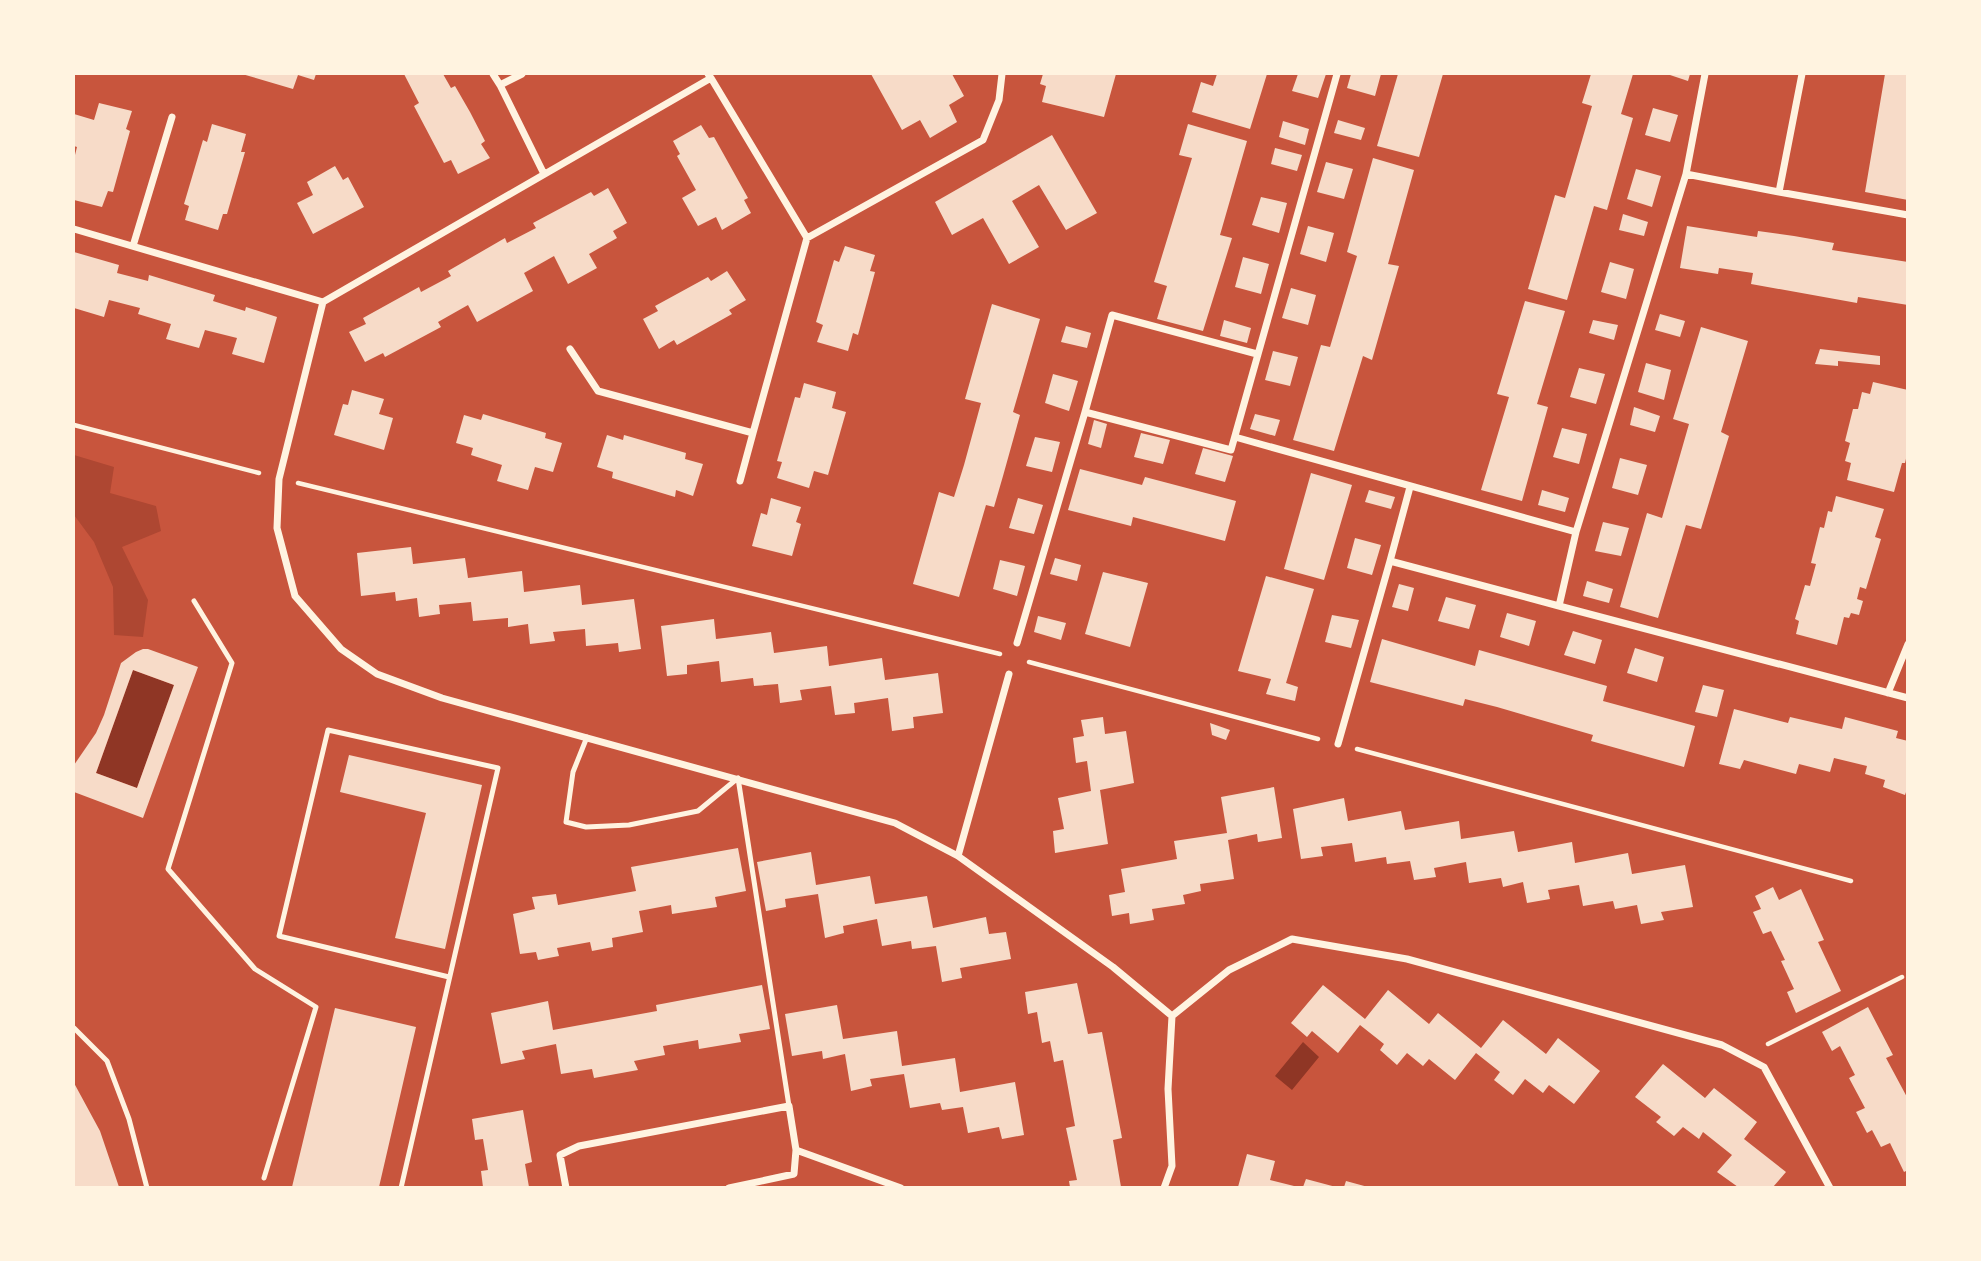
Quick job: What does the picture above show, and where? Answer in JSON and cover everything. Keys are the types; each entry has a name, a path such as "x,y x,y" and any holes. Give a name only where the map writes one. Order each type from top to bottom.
{"street":[{"path":"494,74 544,174"},
{"path":"500,85 522,74"},
{"path":"740,481 807,238 984,140 999,100 1002,74"},
{"path":"1086,412 1231,450 1337,74"},
{"path":"1559,606 1576,532 1686,174 1705,74"},
{"path":"1779,192 1802,74"},
{"path":"807,238 710,76 323,302 279,479 277,528 295,596 341,649 377,674 442,698 895,823 958,856 1113,967 1172,1016"},
{"path":"134,246 172,117"},
{"path":"1686,174 1908,215"},
{"path":"74,229 323,302"},
{"path":"1017,643 1112,315 1257,354"},
{"path":"570,349 598,391 753,433"},
{"path":"1235,437 1576,532"},
{"path":"1338,744 1410,487"},
{"path":"1390,561 1908,698"},
{"path":"1888,693 1908,644"},
{"path":"958,856 1009,674"},
{"path":"1164,1188 1172,1166 1168,1089 1172,1016 1229,970 1292,939 1407,959 1722,1045 1764,1067 1830,1188"},
{"path":"566,1188 559,1155 579,1146 789,1106 796,1150 794,1174 729,1188"},
{"path":"796,1150 901,1188"}],"lane":[{"path":"194,601 232,663 168,869 255,969 317,1007 264,1178"},
{"path":"401,1188 498,768 328,730 279,936 449,978"},
{"path":"587,737 573,772 566,822 586,827 629,825 698,811 738,779 789,1106"},
{"path":"74,1028 107,1061 129,1119 148,1188"}],"path":[{"path":"74,425 279,479 1013,657"},
{"path":"1026,661 1851,881"},
{"path":"1743,1056 1902,977"}],"shaded area":[{"path":"74,455 114,467 110,493 156,506 161,531 122,547 148,600 143,637 114,635 113,587 94,542 74,515"},
{"path":"133,670 174,685 137,788 96,773"},
{"path":"1303,1042 1319,1057 1292,1090 1275,1076"}],"building":[{"path":"242,74 316,74 314,80 298,75 293,89"},
{"path":"404,74 443,74 451,88 455,86 470,112 485,141 481,144 490,158 458,174 451,160 444,163 414,106 419,103"},
{"path":"871,74 952,74 964,96 949,105 957,122 930,138 920,120 902,130"},
{"path":"1043,74 1116,74 1104,117 1042,102 1046,86 1040,84"},
{"path":"1217,74 1267,74 1250,129 1192,112 1201,82 1213,86"},
{"path":"1298,74 1326,74 1318,98 1292,91"},
{"path":"1351,74 1381,74 1375,96 1347,88"},
{"path":"1398,74 1443,74 1419,157 1377,146"},
{"path":"1591,74 1633,74 1621,114 1633,118 1607,210 1594,206 1567,300 1528,289 1555,195 1565,198 1592,106 1582,103"},
{"path":"1667,74 1690,74 1688,81"},
{"path":"1885,74 1908,74 1908,200 1865,192"},
{"path":"99,103 132,111 126,129 130,131 113,192 108,191 102,207 74,200 74,159 77,147 74,146 74,114 94,120"},
{"path":"1653,108 1678,115 1670,142 1645,135"},
{"path":"1338,120 1365,128 1361,140 1334,133"},
{"path":"1283,121 1309,129 1305,145 1279,137"},
{"path":"212,124 246,134 241,152 245,152 227,214 223,214 218,230 185,220 189,206 184,204 203,140 207,142"},
{"path":"1188,124 1247,141 1220,235 1232,238 1203,331 1157,319 1167,286 1154,282 1192,158 1179,155"},
{"path":"701,125 709,138 714,137 748,198 744,200 751,213 722,230 716,217 698,226 682,198 696,190 677,156 680,154 673,141"},
{"path":"1052,135 1097,213 1066,230 1039,185 1012,201 1039,247 1009,264 983,218 952,235 935,202"},
{"path":"1275,148 1302,155 1297,171 1271,164"},
{"path":"1373,158 1414,170 1388,264 1399,266 1372,360 1363,356 1334,451 1293,440 1321,345 1330,347 1357,256 1347,252"},
{"path":"1326,162 1353,169 1344,199 1317,192"},
{"path":"335,166 343,180 348,177 364,207 313,234 297,203 313,195 307,182"},
{"path":"1636,169 1661,176 1652,207 1627,199"},
{"path":"608,188 627,223 613,231 617,238 589,254 597,268 568,284 554,256 524,273 533,291 477,322 468,305 438,322 441,327 385,357 383,353 365,362 349,332 366,324 363,318 419,287 421,292 451,276 448,271 505,238 507,243 536,228 533,223 591,192 594,196"},
{"path":"1261,197 1287,203 1279,233 1252,225"},
{"path":"1623,214 1648,222 1644,236 1619,230"},
{"path":"1308,226 1334,233 1326,262 1300,254"},
{"path":"1687,226 1757,237 1758,231 1794,236 1834,243 1832,250 1908,262 1908,305 1858,297 1857,303 1751,284 1753,273 1719,268 1718,274 1680,268"},
{"path":"845,246 875,255 870,271 875,272 858,335 853,333 848,351 817,342 823,325 816,322 834,260 839,262"},
{"path":"74,252 119,265 117,273 148,281 149,275 215,295 213,301 245,311 246,307 277,317 264,363 232,354 237,338 205,330 199,348 166,339 171,324 138,314 140,308 109,300 104,317 74,308"},
{"path":"1243,257 1269,264 1261,294 1235,287"},
{"path":"1610,262 1634,269 1626,299 1601,292"},
{"path":"727,271 746,300 729,310 732,314 677,345 674,340 659,349 643,319 658,311 655,306 708,277 711,281"},
{"path":"1291,288 1316,295 1308,325 1282,318"},
{"path":"1525,301 1565,311 1537,404 1548,407 1522,501 1481,490 1509,397 1497,394"},
{"path":"992,304 1040,319 1013,412 1020,415 994,507 986,505 959,597 913,584 939,492 954,497 964,465 981,403 965,399"},
{"path":"1660,314 1685,321 1680,337 1655,330"},
{"path":"1224,320 1251,328 1247,343 1220,336"},
{"path":"1593,320 1618,325 1614,340 1589,333"},
{"path":"1066,326 1091,333 1087,348 1061,342"},
{"path":"1701,327 1748,341 1721,432 1729,436 1701,529 1686,525 1658,618 1620,607 1647,513 1662,518 1689,424 1673,419"},
{"path":"1820,349 1880,356 1880,365 1838,361 1838,366 1815,364"},
{"path":"1273,351 1298,357 1290,386 1265,380"},
{"path":"1646,363 1671,370 1664,400 1638,392"},
{"path":"1579,368 1605,374 1596,404 1570,397"},
{"path":"1053,374 1078,381 1069,411 1045,403"},
{"path":"1873,382 1908,390 1908,450 1894,492 1847,480 1851,463 1845,461 1850,443 1845,441 1853,409 1858,409 1862,392 1870,394"},
{"path":"804,383 836,392 832,408 846,412 828,475 814,471 809,488 777,478 782,462 777,461 795,397 800,398"},
{"path":"352,390 384,399 379,414 393,418 384,450 334,435 343,404 348,405"},
{"path":"1634,407 1660,416 1655,432 1630,425"},
{"path":"483,414 546,433 545,438 562,443 553,472 535,467 528,490 497,481 502,465 471,455 473,448 456,443 464,415 481,420"},
{"path":"1255,414 1280,420 1275,436 1250,429"},
{"path":"1094,420 1107,424 1101,448 1088,444"},
{"path":"1562,428 1587,434 1579,464 1553,457"},
{"path":"1141,433 1170,440 1163,464 1134,457"},
{"path":"607,435 623,440 624,435 686,453 685,459 703,464 693,496 676,490 675,497 612,478 613,472 597,467"},
{"path":"1035,437 1060,442 1052,472 1026,466"},
{"path":"1203,448 1233,456 1225,482 1195,474"},
{"path":"1620,458 1647,465 1638,495 1612,488"},
{"path":"1080,469 1142,485 1145,477 1236,501 1225,541 1133,517 1131,526 1068,510"},
{"path":"1311,473 1352,485 1324,580 1284,569"},
{"path":"1369,490 1395,497 1391,509 1365,502"},
{"path":"1542,490 1569,498 1565,512 1538,505"},
{"path":"1836,496 1884,509 1875,537 1881,539 1866,589 1860,587 1857,599 1863,601 1859,615 1851,613 1849,618 1844,617 1837,645 1796,634 1799,621 1795,619 1805,585 1810,586 1816,564 1811,563 1820,527 1824,528 1828,511 1832,512"},
{"path":"771,498 801,507 796,522 801,524 792,556 752,546 761,513 767,515"},
{"path":"1018,498 1043,505 1034,534 1009,528"},
{"path":"1603,522 1629,528 1621,556 1595,551"},
{"path":"1355,538 1381,545 1372,575 1347,568"},
{"path":"411,547 413,564 465,558 468,578 522,571 524,592 580,585 582,605 634,599 641,649 619,652 618,643 586,646 585,629 553,632 555,641 530,644 528,624 508,627 508,618 473,621 471,602 439,605 440,614 419,617 417,598 396,601 395,592 361,596 357,553"},
{"path":"1055,558 1081,565 1077,581 1050,574"},
{"path":"1000,560 1025,566 1017,596 993,589"},
{"path":"1103,572 1148,583 1130,647 1085,634"},
{"path":"1266,576 1314,589 1286,683 1298,687 1295,701 1266,694 1271,679 1238,671"},
{"path":"1587,581 1613,589 1609,603 1583,596"},
{"path":"1399,584 1414,588 1408,611 1392,607"},
{"path":"1446,597 1476,605 1469,629 1438,621"},
{"path":"1507,613 1536,621 1529,646 1500,637"},
{"path":"1332,615 1359,620 1351,648 1325,642"},
{"path":"1038,616 1066,623 1061,640 1034,632"},
{"path":"714,619 716,639 771,632 774,653 827,646 829,666 882,658 885,680 938,673 943,713 913,717 914,728 892,731 888,698 854,703 855,713 835,715 831,686 800,690 802,700 780,703 778,684 754,686 753,678 721,682 719,661 687,665 687,674 667,676 661,626"},
{"path":"1573,631 1602,640 1595,664 1564,655"},
{"path":"1382,639 1475,666 1479,650 1607,686 1603,701 1695,726 1684,767 1591,741 1593,735 1497,707 1465,699 1463,706 1370,682"},
{"path":"1635,648 1664,657 1657,682 1627,673"},
{"path":"148,649 198,667 143,818 74,792 74,765 96,733 121,663 136,652","holes":["133,670 174,685 137,788 96,773"]},
{"path":"1703,685 1724,690 1717,717 1695,712"},
{"path":"1734,709 1788,723 1790,717 1842,729 1845,717 1898,731 1896,738 1908,741 1908,786 1905,795 1883,787 1885,780 1865,774 1867,766 1834,758 1830,772 1799,764 1796,774 1744,760 1740,769 1719,764"},
{"path":"1103,717 1105,734 1126,731 1134,783 1100,790 1108,844 1055,853 1053,831 1064,829 1058,798 1091,791 1087,761 1076,763 1073,738 1084,736 1081,720"},
{"path":"1210,723 1230,730 1226,740 1212,735"},
{"path":"349,755 482,785 445,949 395,938 426,813 340,792"},
{"path":"1274,787 1282,838 1258,842 1257,834 1228,840 1234,879 1200,884 1201,891 1183,895 1185,904 1152,909 1154,920 1130,924 1129,913 1112,916 1109,895 1125,892 1121,869 1177,859 1174,841 1227,833 1221,797"},
{"path":"1344,798 1348,821 1401,811 1405,830 1459,821 1461,839 1514,831 1518,852 1572,842 1575,863 1628,853 1632,874 1685,865 1693,907 1661,912 1664,920 1641,924 1637,905 1615,909 1613,901 1583,906 1579,885 1548,890 1550,899 1527,903 1523,882 1503,887 1501,878 1469,883 1466,862 1434,868 1436,877 1414,880 1410,861 1387,864 1386,857 1355,862 1352,843 1321,847 1323,856 1301,859 1293,809"},
{"path":"738,848 746,891 715,897 717,907 672,914 671,905 639,911 643,932 612,938 613,947 592,951 590,942 557,948 559,956 538,960 536,952 520,954 513,914 535,909 532,897 556,894 558,905 636,891 631,867"},
{"path":"811,852 816,885 870,876 875,904 927,896 933,928 986,917 989,934 1006,932 1011,959 960,968 962,978 942,982 936,946 912,949 911,941 882,946 877,919 843,926 844,933 825,938 818,894 785,899 786,907 766,911 757,862"},
{"path":"1773,887 1779,900 1801,889 1824,940 1818,942 1841,991 1796,1013 1787,992 1794,989 1781,961 1785,960 1771,931 1763,934 1753,912 1761,909 1755,896"},
{"path":"1077,983 1088,1034 1102,1032 1122,1138 1113,1140 1121,1187 1070,1187 1069,1181 1077,1180 1066,1128 1075,1126 1063,1060 1054,1062 1050,1041 1042,1043 1037,1012 1028,1014 1025,992"},
{"path":"762,985 770,1029 739,1034 741,1042 699,1049 698,1040 663,1046 665,1055 634,1061 638,1070 594,1078 592,1069 561,1074 556,1044 522,1051 525,1059 501,1064 491,1013 548,1001 553,1030 657,1011 656,1005"},
{"path":"1323,985 1365,1019 1388,990 1429,1024 1438,1013 1481,1048 1503,1020 1546,1054 1558,1038 1600,1071 1574,1104 1549,1085 1543,1093 1525,1079 1513,1095 1494,1080 1500,1072 1476,1053 1455,1080 1429,1059 1423,1066 1407,1053 1397,1065 1380,1050 1384,1044 1360,1025 1338,1053 1312,1031 1307,1037 1291,1023"},
{"path":"837,1005 843,1039 897,1031 902,1066 955,1058 960,1092 1015,1082 1024,1135 1002,1139 999,1127 968,1133 963,1107 942,1110 940,1103 910,1108 904,1074 870,1079 872,1086 851,1091 845,1054 823,1059 822,1051 792,1056 785,1014"},
{"path":"1868,1007 1893,1055 1886,1058 1908,1099 1908,1170 1904,1172 1890,1143 1881,1147 1872,1130 1867,1133 1856,1112 1865,1108 1849,1078 1855,1075 1840,1046 1832,1051 1822,1032"},
{"path":"335,1008 416,1027 379,1187 292,1187"},
{"path":"1663,1064 1705,1098 1714,1088 1757,1122 1744,1139 1786,1172 1773,1187 1738,1187 1717,1172 1732,1155 1703,1132 1699,1139 1683,1127 1674,1136 1656,1122 1661,1117 1635,1097"},
{"path":"74,1083 100,1131 119,1187 74,1187"},
{"path":"523,1110 532,1162 525,1164 529,1187 483,1187 481,1171 488,1170 483,1139 475,1140 472,1119"},
{"path":"1247,1154 1275,1161 1270,1180 1298,1187 1238,1187"},
{"path":"1306,1179 1336,1187 1303,1187"},
{"path":"1346,1181 1368,1187 1344,1187"}]}
